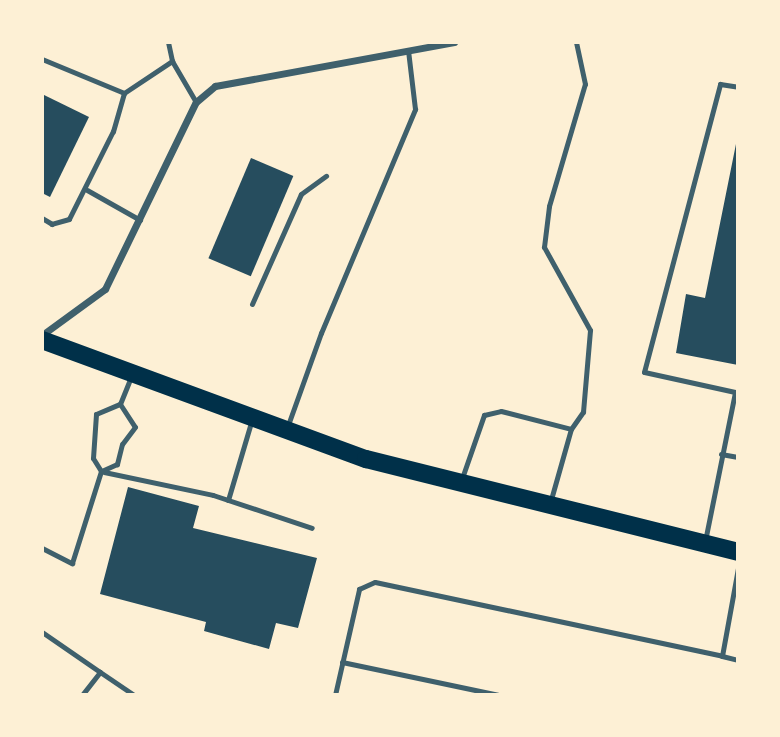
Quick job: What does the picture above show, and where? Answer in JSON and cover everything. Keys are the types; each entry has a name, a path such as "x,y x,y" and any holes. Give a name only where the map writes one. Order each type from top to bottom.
{"main road":[{"path":"42,338 285,432 460,484 738,552"}],"street":[{"path":"42,338 105,289 196,102 215,86 454,42"}],"lane":[{"path":"168,42 172,61 196,102"},
{"path":"549,506 571,429 583,412 590,330 544,247 549,206 585,83 576,42"},
{"path":"285,432 321,333 415,109 408,50"},
{"path":"42,60 124,93"},
{"path":"42,218 52,224 69,219 87,190 122,108 124,93 172,61"},
{"path":"705,544 735,392 644,372 720,84 738,87"},
{"path":"252,304 301,194 326,176"},
{"path":"87,190 140,220"},
{"path":"132,374 120,404 96,414 93,458 101,471 228,500 312,528"},
{"path":"42,548 72,563 101,471 117,464 122,444 135,427 120,404"},
{"path":"460,484 484,415 502,411 571,429"},
{"path":"228,500 252,419"},
{"path":"721,454 738,457"},
{"path":"722,656 738,568"},
{"path":"335,695 359,589 374,582 738,660"},
{"path":"42,632 134,695"},
{"path":"342,662 498,695"},
{"path":"82,695 100,672"}],"building":[{"path":"42,94 89,117 50,197 42,193"},
{"path":"738,134 738,365 676,353 686,294 705,298"},
{"path":"251,158 293,176 251,276 208,258"},
{"path":"128,487 199,506 193,528 317,558 298,628 276,623 269,649 204,631 206,622 100,594"}]}
